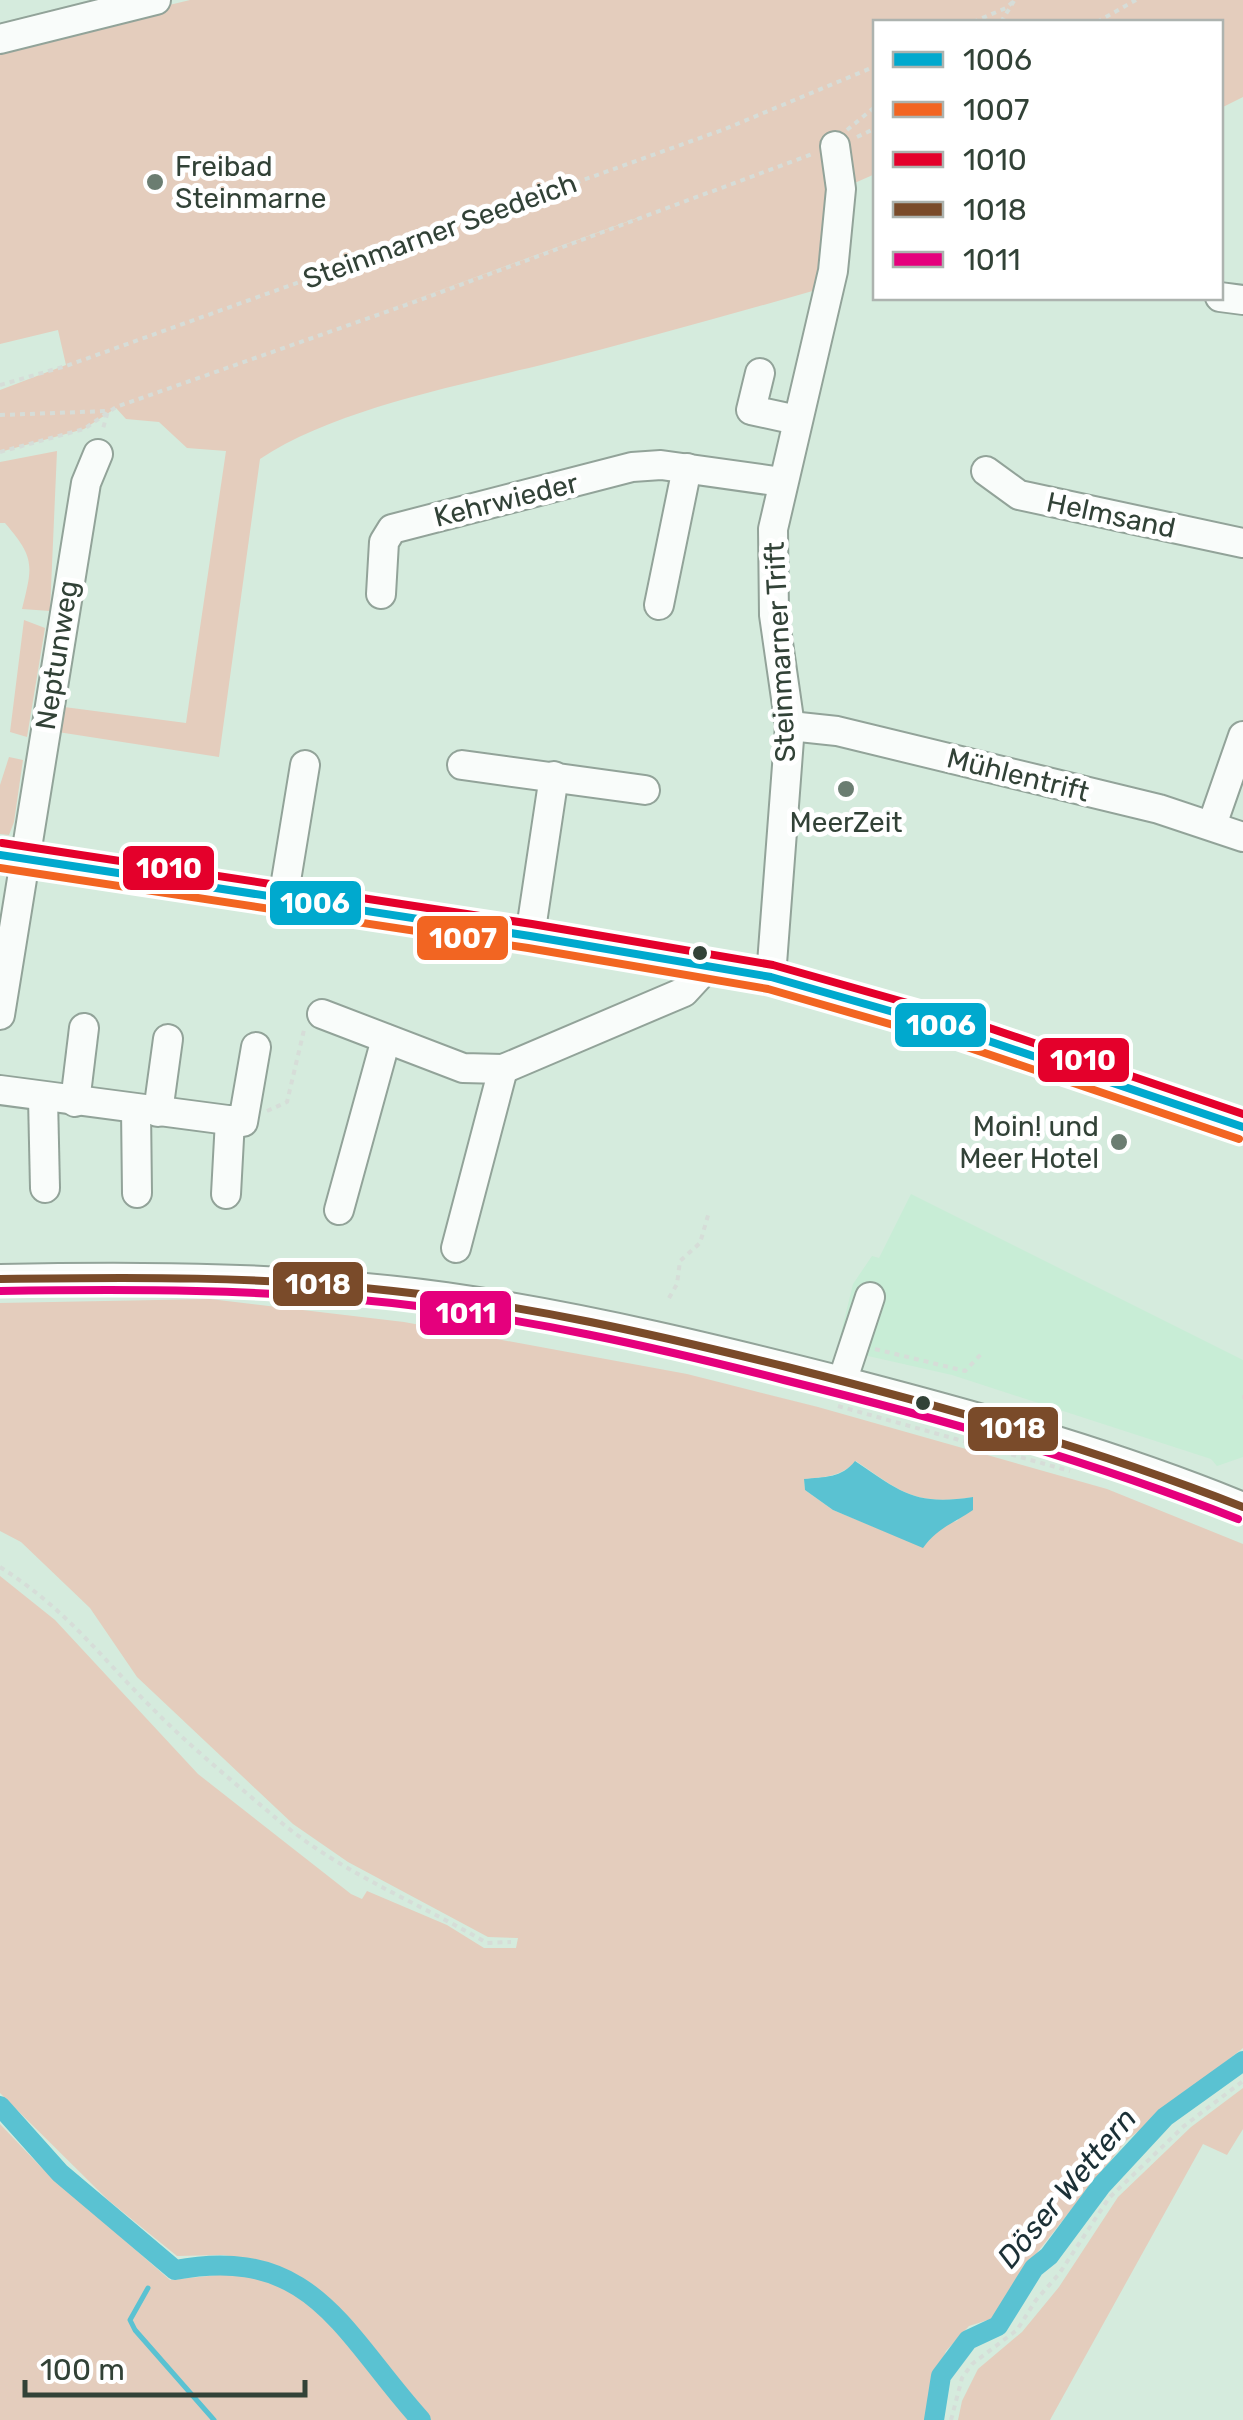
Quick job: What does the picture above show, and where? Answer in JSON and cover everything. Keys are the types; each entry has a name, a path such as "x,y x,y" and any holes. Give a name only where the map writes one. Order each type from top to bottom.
{"street":[{"path":"0,38 156,0"},
{"name":"Steinmarner Trift","path":"771,977 790,726 771,572 774,529 830,286 842,189 835,146"},
{"path":"760,372 751,410 797,420"},
{"name":"Neptunweg","path":"0,1015 12,857 86,483 98,454"},
{"name":"Kehrwieder","path":"381,594 384,542 392,529 632,467 661,465 782,482"},
{"path":"659,605 687,468"},
{"name":"Helmsand","path":"986,471 1019,495 1243,544"},
{"name":"Mühlentrift","path":"790,726 837,732 1158,809 1243,836"},
{"path":"1212,825 1243,736"},
{"path":"282,899 304,765"},
{"path":"462,765 645,790"},
{"path":"530,936 554,776"},
{"path":"12,857 771,977 971,1035 1243,1127"},
{"path":"322,1014 463,1068 502,1069 684,992 708,966"},
{"path":"75,1102 84,1028"},
{"path":"339,1210 386,1039"},
{"path":"137,1193 147,1110 168,1040"},
{"path":"226,1194 236,1121 256,1047"},
{"path":"456,1248 502,1069"},
{"path":"0,1090 236,1121"},
{"path":"43,1098 45,1188"},
{"path":"0,1279 127,1276 260,1280 446,1298 644,1335 834,1392 1098,1452 1243,1507"},
{"path":"834,1392 856,1345 870,1298"}],"path":[{"path":"979,20 1015,0"},
{"path":"1101,20 1136,0"},
{"name":"Steinmarner Seedeich","path":"0,385 66,366 707,135 873,67"},
{"path":"835,146 873,108"},
{"path":"0,415 108,411 420,300 873,129"},
{"path":"0,452 84,430 108,411"},
{"path":"236,1121 287,1102 304,1028 322,1014"},
{"path":"669,1298 677,1284 680,1262 700,1243 710,1212"},
{"path":"856,1345 965,1371 983,1352"},
{"path":"834,1392 1083,1475"},
{"path":"0,1567 51,1602 152,1708 326,1858 488,1943 511,1942"},
{"path":"951,2420 962,2378 972,2364 1016,2330 1109,2198 1184,2126 1243,2081"}],"shaded area":[{"path":"190,0 1243,0 1243,97 1223,107 1223,20 873,20 873,175 841,189 830,286 619,345 399,400 324,426 260,459 219,757 45,730 49,705 186,723 226,451 187,448 159,422 126,419 116,408 84,429 0,452 0,390 66,365 58,330 0,344 0,46"},
{"path":"57,451 50,611 22,609 29,563 15,535 5,523 0,523 0,462"},
{"path":"24,620 45,628 27,737 10,732"},
{"path":"9,757 23,760 9,835 0,834 0,785"},
{"path":"911,1194 1243,1360 1243,1457 1217,1466 1211,1459 952,1375 837,1349 853,1284 872,1256 879,1258"},
{"path":"210,1299 404,1322 687,1374 1107,1489 1243,1544 1243,2048 1126,2141 1032,2259 994,2318 969,2326 946,2351 930,2391 925,2420 431,2420 340,2311 311,2283 263,2261 223,2255 177,2256 108,2200 0,2093 0,1576 55,1620 198,1774 351,1894 362,1899 367,1891 447,1925 484,1948 516,1948 518,1938 488,1937 348,1862 293,1824 137,1677 90,1608 21,1542 0,1531 0,1303","holes":["856,1461 898,1488 922,1498 973,1497 957,1521 944,1524 923,1547 833,1510 805,1490 804,1479 838,1473"]},
{"path":"1243,2088 1243,2129 1227,2155 1203,2144 1050,2420 958,2420 962,2401 978,2369 1022,2332 1059,2287 1118,2197 1191,2127"},
{"path":"0,2124 40,2166 170,2280 237,2273 284,2285 340,2330 412,2420 0,2420"}],"water":[{"path":"855,1461 885,1481 922,1498 973,1497 973,1510 940,1531 923,1548 833,1510 805,1490 804,1479 838,1474"}],"waterway":[{"name":"Döser Wettern","path":"934,2420 941,2376 968,2340 998,2326 1034,2268 1049,2256 1101,2186 1165,2117 1243,2061"},
{"path":"0,2106 60,2173 175,2270 222,2265 261,2270 293,2283 321,2303 421,2420"},
{"path":"148,2288 130,2320 214,2420"}],"transit line":[{"name":"1010","path":"2,843 773,965 957,1017 1243,1114"},
{"name":"1006","path":"0,855 771,977 953,1029 1243,1127"},
{"name":"1007","path":"0,868 528,948 768,989 949,1041 1239,1139"},
{"name":"1018","path":"0,1279 148,1278 344,1286 443,1297 592,1322 903,1397 1075,1447 1243,1507"},
{"name":"1011","path":"0,1291 294,1295 442,1309 540,1325 736,1368 957,1425 1127,1478 1238,1519"}],"place":[{"name":"Freibad Steinmarne","path":"155,182"},
{"name":"MeerZeit","path":"846,789"},
{"name":"Moin! und Meer Hotel","path":"1119,1142"}]}
